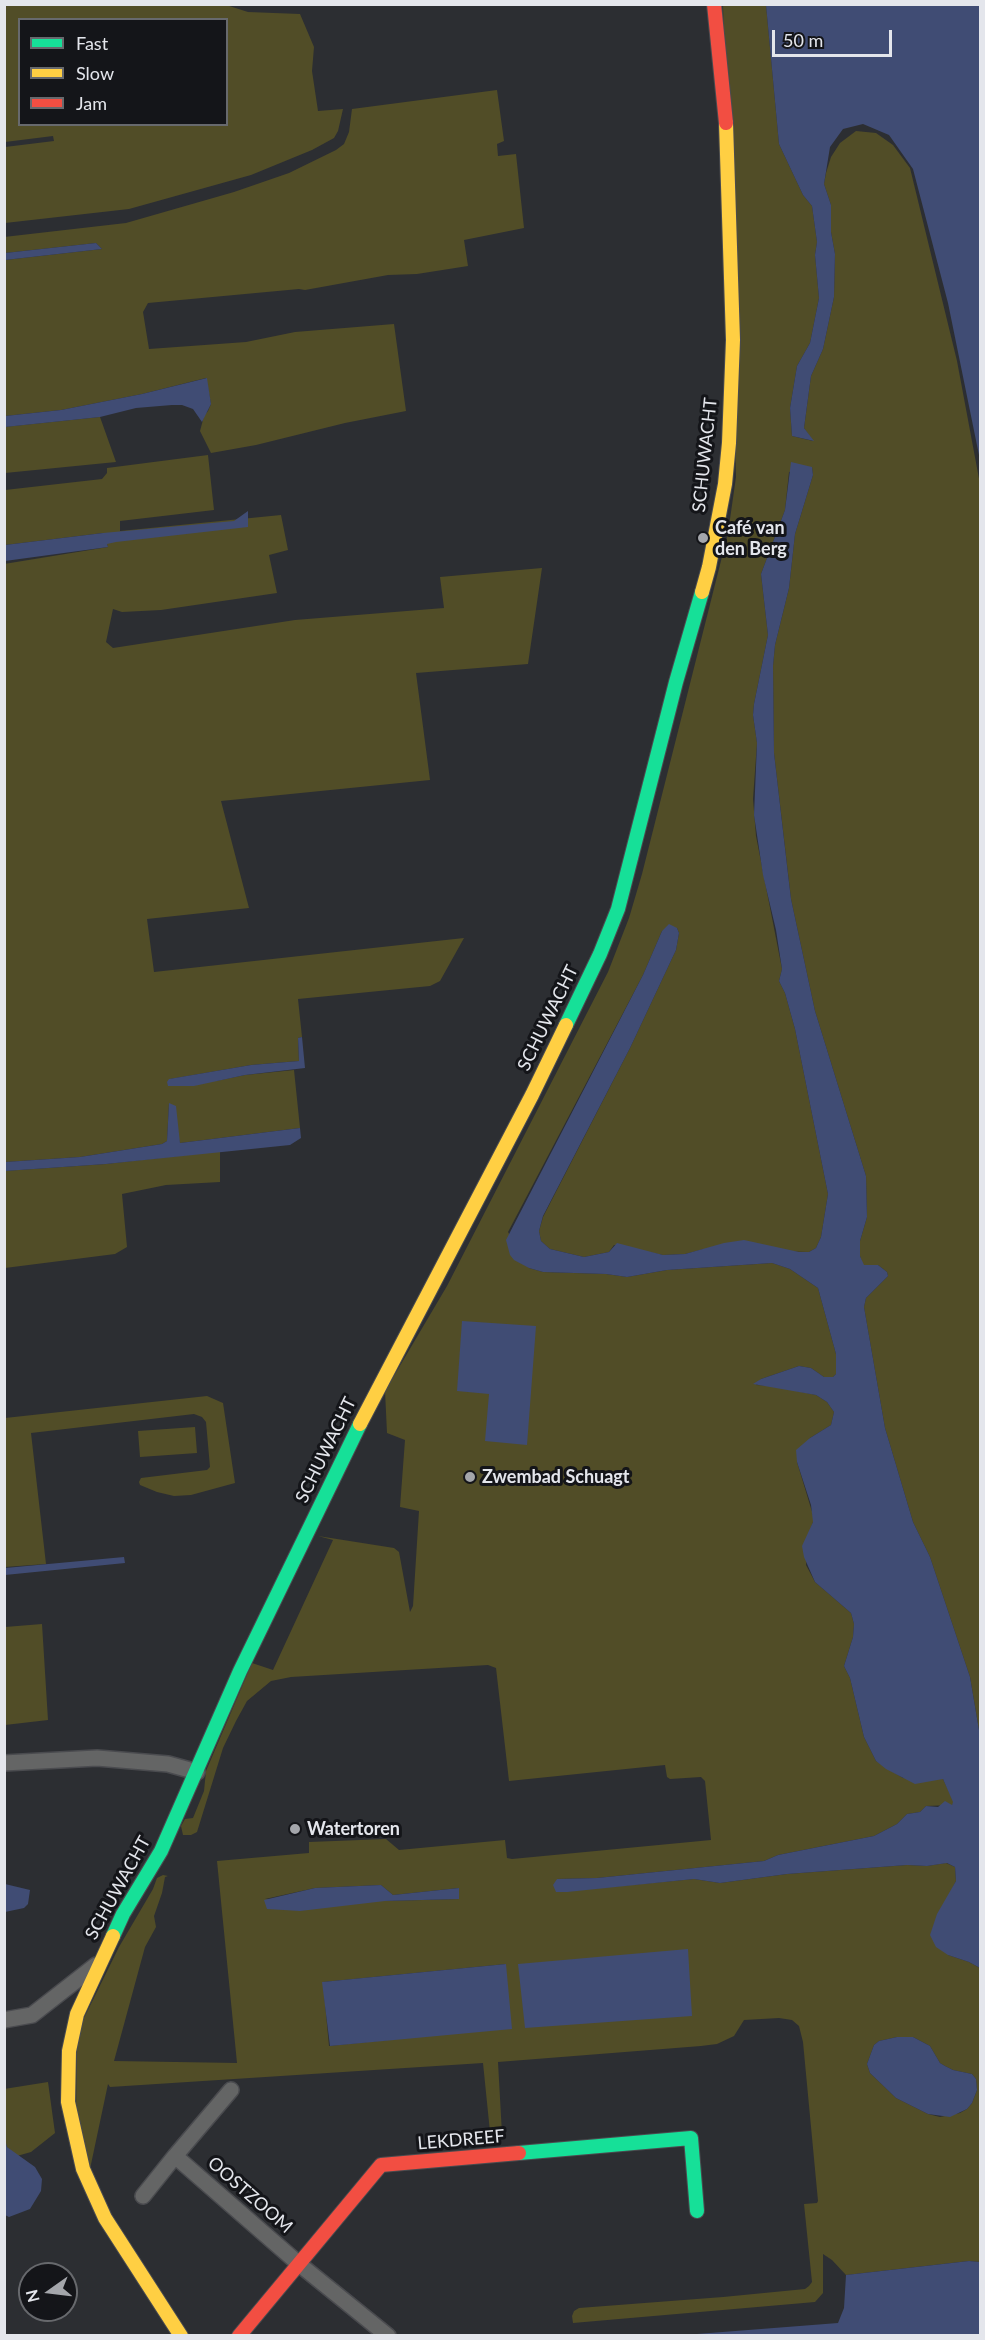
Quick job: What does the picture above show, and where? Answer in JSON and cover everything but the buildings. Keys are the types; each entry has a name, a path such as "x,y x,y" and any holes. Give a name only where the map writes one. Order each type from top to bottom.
{"street":[{"name":"SCHUWACHT","path":"181,2336 105,2218 83,2169 68,2102 69,2051 77,2014 123,1914 161,1851 240,1671 374,1396 532,1095 595,964 618,909 676,682 709,567 729,443 733,340 727,130 714,4"},
{"path":"4,1763 107,1758 168,1764 197,1772"},
{"name":"SCHUWACHT","path":"4,2020 33,2015 99,1964"},
{"path":"143,2196 231,2090"},
{"name":"LEKDREEF","path":"239,2336 381,2165 691,2138 697,2211"},
{"name":"OOSTZOOM","path":"175,2156 299,2264 388,2336"}],"shaded area":[{"path":"223,4 248,12 300,14 314,47 312,71 318,111 343,109 334,138 312,150 251,175 129,209 5,223 5,147 54,141 53,136 5,142 4,5"},
{"path":"723,5 766,5 779,144 803,195 812,206 817,242 815,255 819,298 810,343 797,366 790,408 792,436 813,441 804,428 811,376 823,349 834,297 835,254 831,232 831,205 824,184 826,173 831,157 840,143 856,131 876,133 893,145 910,168 957,361 980,484 980,1736 970,1677 930,1557 913,1522 885,1428 864,1307 866,1298 888,1276 887,1272 878,1265 863,1265 860,1256 860,1241 867,1217 866,1176 815,1011 791,899 774,753 773,666 775,645 789,588 795,534 813,475 812,467 789,472 785,510 761,574 768,635 754,704 753,715 757,743 753,799 756,836 782,969 779,981 785,993 795,1029 828,1194 821,1237 816,1248 809,1252 704,1249 685,1254 663,1255 614,1245 609,1252 584,1257 550,1249 541,1241 539,1231 543,1217 630,1048 676,950 679,933 677,928 662,931 643,975 508,1232 529,1268 543,1272 627,1277 667,1270 772,1263 790,1269 818,1288 836,1354 836,1374 833,1377 824,1377 811,1368 799,1366 761,1379 756,1385 774,1386 816,1395 827,1402 834,1412 831,1425 810,1438 797,1462 813,1515 806,1565 815,1582 851,1613 854,1624 853,1637 844,1666 850,1678 864,1737 876,1761 903,1778 943,1779 954,1802 952,1805 926,1806 920,1812 907,1814 897,1824 874,1836 778,1855 764,1861 597,1878 557,1879 556,1892 694,1879 720,1883 787,1874 907,1865 927,1866 946,1863 955,1867 956,1881 948,1897 948,1955 980,1968 980,2262 969,2261 846,2275 823,2254 823,2293 815,2302 573,2323 574,2311 579,2308 805,2289 812,2282 804,2204 818,2201 803,2042 799,2026 792,2020 779,2018 744,2020 734,2036 717,2044 498,2062 502,2134 490,2132 483,2063 110,2087 108,2084 90,2169 76,2112 77,2050 82,2022 119,1947 153,1889 157,1878 163,1875 168,1876 165,1877 154,1916 156,1927 145,1947 114,2061 237,2063 217,1861 309,1853 309,1842 386,1839 399,1850 505,1840 507,1858 512,1859 711,1840 705,1781 701,1777 670,1779 667,1777 665,1765 509,1781 496,1668 488,1665 291,1677 271,1681 247,1701 236,1721 223,1748 197,1832 183,1835 181,1826 185,1819 193,1818 204,1791 206,1771 252,1663 273,1670 333,1540 318,1536 394,1548 399,1552 410,1612 413,1606 419,1511 400,1507 405,1440 387,1433 385,1391 447,1286 608,972 629,918 728,533 736,477","holes":["381,1885 393,1895 459,1888 459,1899 385,1901 265,1899 315,1888","506,1964 415,2037 329,2046 323,1982","897,2037 913,2037 930,2046 940,2063 953,2070 972,2074 976,2079 977,2090 972,2103 960,2113 940,2117 928,2114 896,2098 870,2073 867,2064 874,2045 879,2041"]},
{"path":"497,90 504,141 497,144 498,156 516,154 524,228 464,240 468,266 417,274 388,275 305,290 148,303 143,312 149,349 246,342 295,332 394,324 406,411 211,453 200,431 204,416 211,404 206,378 142,394 61,410 5,416 5,260 102,249 96,243 5,253 4,237 126,223 234,192 289,173 344,144 349,132 352,109"},
{"path":"100,417 116,462 5,473 4,427"},
{"path":"208,455 214,510 120,521 120,531 281,515 288,550 269,555 277,593 161,610 122,612 113,609 106,642 113,648 295,620 444,608 440,577 542,568 528,664 416,673 430,780 221,801 249,908 147,919 154,972 464,938 440,981 430,986 298,999 302,1037 298,1038 299,1061 251,1065 170,1079 216,1081 245,1075 294,1070 300,1128 180,1143 169,1103 167,1141 162,1144 80,1157 5,1162 4,564 108,547 103,533 5,545 5,490 102,479 107,473 107,468"},
{"path":"220,1151 220,1182 166,1185 122,1194 127,1247 115,1254 5,1268 4,1171 106,1164"},
{"path":"207,1396 223,1403 235,1483 191,1495 174,1496 157,1492 140,1485 139,1482 141,1478 207,1470 210,1467 206,1422 202,1417 194,1414 31,1433 46,1564 5,1567 5,1418"},
{"path":"195,1427 197,1453 140,1457 138,1431"},
{"path":"42,1624 48,1720 5,1725 5,1627"},
{"path":"48,2082 55,2133 31,2152 17,2156 7,2147 4,2139 4,2089"}],"water":[{"path":"766,5 980,5 980,460 948,303 913,169 889,135 863,124 843,129 830,147 824,184 831,205 831,232 835,254 834,297 823,349 811,376 804,428 814,441 792,436 790,408 797,366 810,343 819,298 815,255 817,242 812,206 803,195 779,144"},
{"path":"96,243 102,249 5,260 5,253"},
{"path":"207,378 211,404 202,422 193,409 182,405 172,405 136,408 100,417 5,427 5,416 61,410"},
{"path":"791,462 812,467 813,475 795,534 789,588 775,645 773,666 774,753 791,899 815,1011 866,1176 867,1217 860,1241 860,1256 864,1265 878,1265 887,1272 888,1276 866,1298 864,1307 885,1428 913,1522 930,1557 970,1677 980,1736 980,1968 948,1955 936,1947 930,1935 937,1914 956,1881 955,1867 947,1863 787,1874 720,1883 694,1879 567,1892 556,1892 553,1885 557,1879 597,1878 764,1861 778,1855 874,1836 897,1824 907,1814 920,1812 926,1806 938,1807 945,1801 952,1805 953,1802 943,1779 915,1784 886,1769 876,1761 864,1737 850,1678 844,1666 853,1637 854,1624 851,1613 815,1582 804,1557 802,1546 813,1522 811,1505 797,1462 796,1450 831,1425 834,1412 827,1402 816,1395 753,1384 799,1366 811,1368 824,1377 833,1377 836,1374 836,1354 818,1288 790,1269 772,1263 667,1270 627,1277 543,1272 514,1260 510,1255 506,1240 643,975 662,931 669,924 677,928 679,933 676,950 630,1048 543,1216 539,1231 541,1241 550,1249 584,1257 609,1252 617,1243 663,1255 685,1254 744,1240 799,1252 809,1252 816,1248 821,1237 828,1194 795,1029 785,993 779,981 782,969 776,930 763,875 754,815 757,743 753,715 768,635 761,574 785,510"},
{"path":"248,511 248,527 116,542 107,544 108,547 5,561 5,545 234,521"},
{"path":"302,1037 305,1068 245,1075 194,1086 168,1086 169,1079 251,1065 299,1061 298,1038"},
{"path":"169,1103 176,1106 180,1143 300,1128 301,1138 290,1145 106,1164 5,1171 5,1162 80,1157 162,1144 167,1141"},
{"path":"462,1321 536,1326 527,1445 485,1441 489,1394 457,1391"},
{"path":"124,1557 125,1563 5,1575 5,1568"},
{"path":"5,1884 30,1890 28,1904 24,1908 5,1912"},
{"path":"381,1885 393,1895 459,1888 459,1899 385,1901 300,1911 267,1909 264,1900 315,1888"},
{"path":"688,1949 692,2016 525,2028 518,1964"},
{"path":"506,1964 512,2029 330,2046 322,1982"},
{"path":"897,2037 913,2037 930,2046 940,2063 953,2070 972,2074 976,2079 977,2090 967,2109 950,2117 928,2114 896,2098 870,2073 867,2064 874,2045 879,2041"},
{"path":"5,2139 7,2147 35,2167 42,2179 41,2191 30,2209 9,2217 5,2215"},
{"path":"969,2261 980,2262 980,2335 684,2335 838,2323 844,2308 846,2275"}],"traffic: fast":[{"path":"566,1025 600,954 618,909 676,682 702,592"},
{"path":"113,1936 123,1914 161,1851 240,1671 360,1424"},
{"path":"519,2153 691,2138 697,2211"}],"traffic: slow":[{"path":"702,592 725,484 729,443 733,340 726,123"},
{"path":"360,1424 532,1095 566,1025"},
{"path":"113,1936 77,2014 69,2051 68,2102 83,2169 105,2218 181,2336"}],"traffic: jam":[{"path":"714,4 726,123"},
{"path":"239,2336 381,2165 519,2153"}],"place":[{"name":"Café van den Berg","path":"703,538"},
{"name":"Zwembad Schuagt","path":"470,1477"},
{"name":"Watertoren","path":"295,1829"}]}
